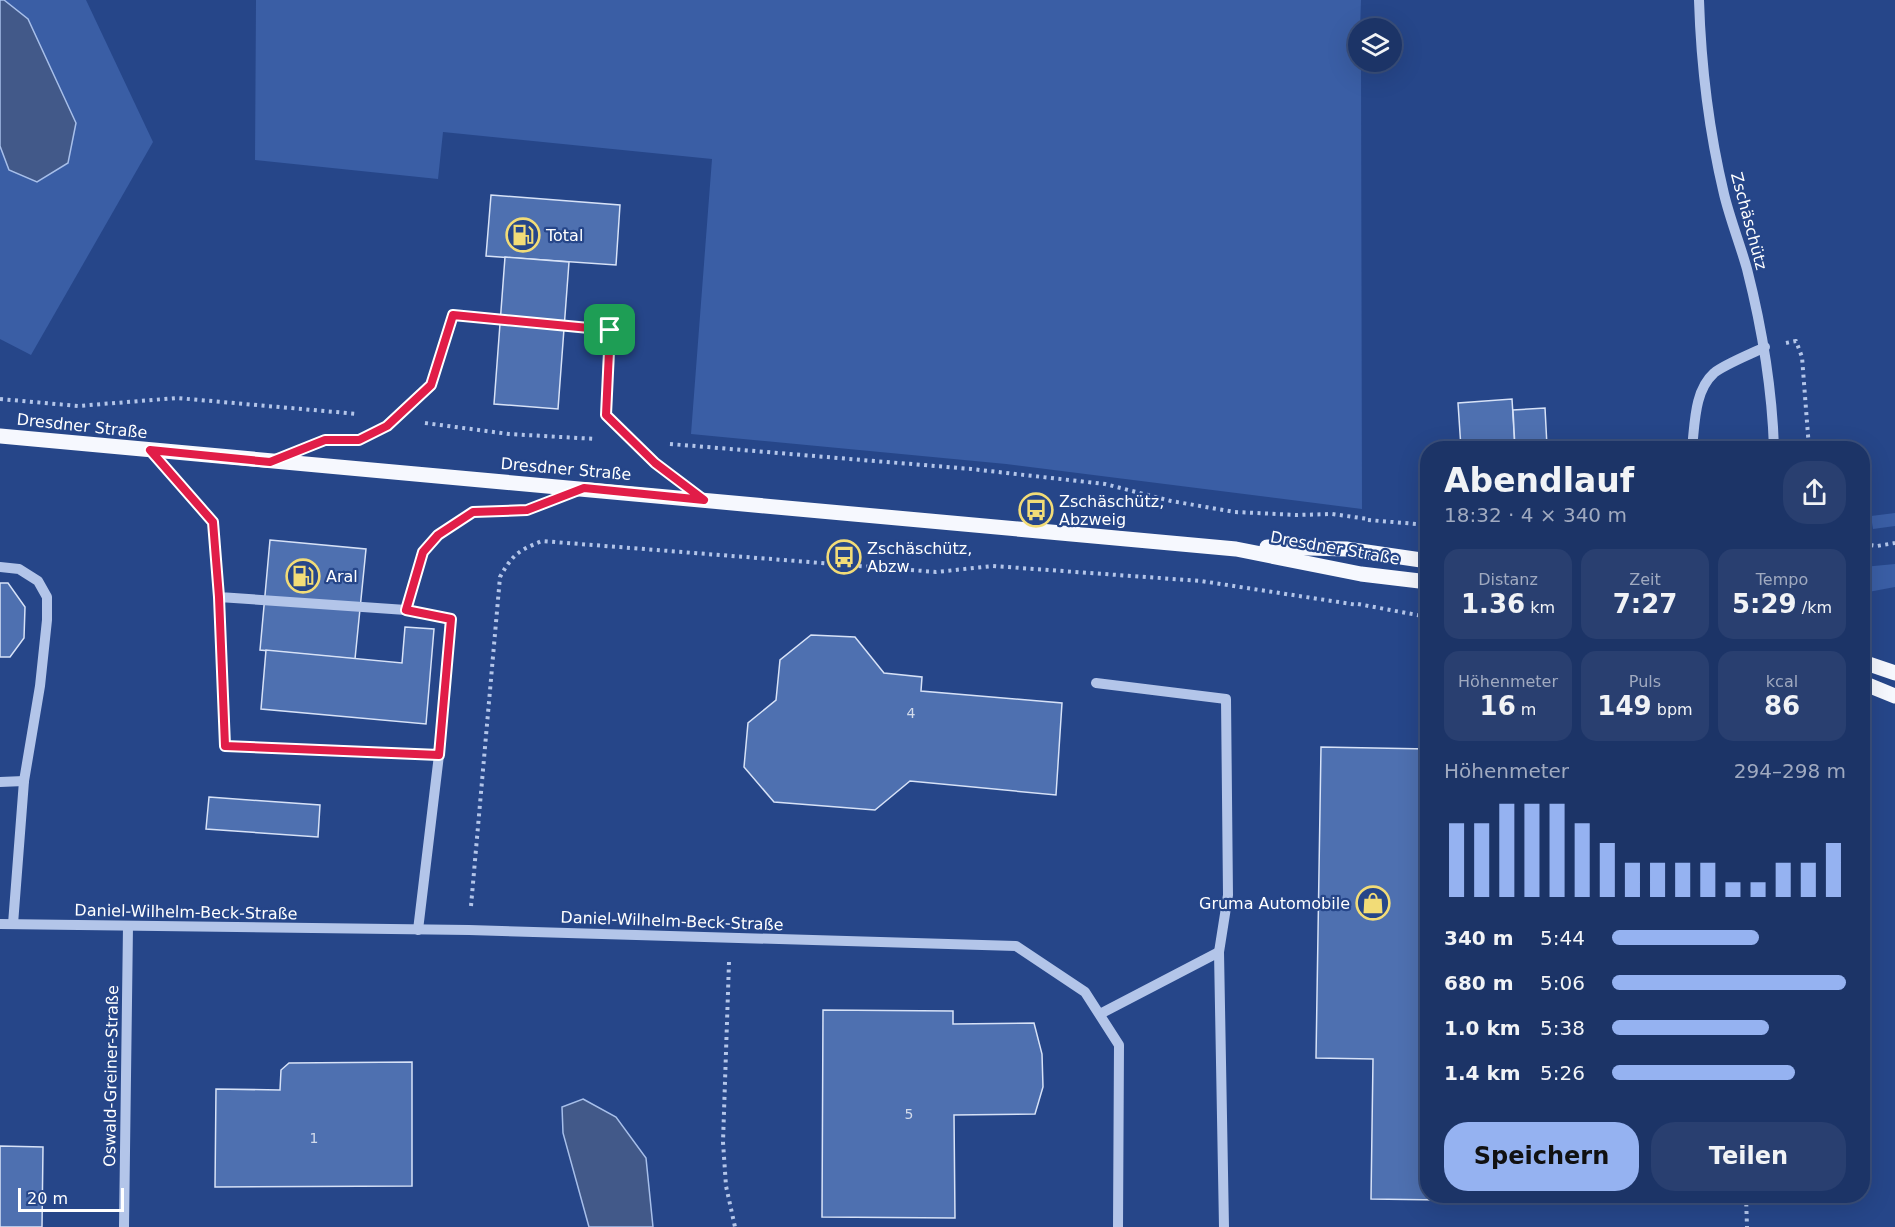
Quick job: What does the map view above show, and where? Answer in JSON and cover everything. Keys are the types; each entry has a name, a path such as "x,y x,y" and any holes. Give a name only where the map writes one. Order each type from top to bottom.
{"main road":[{"name":"Dresdner Straße","path":"0,436 1236,549 1346,549 1420,560"},
{"name":"Dresdner Straße","path":"1236,549 1361,574 1420,581"},
{"path":"1870,664 1895,673"},
{"path":"1870,686 1895,696"}],"street":[{"name":"Zschäschütz","path":"1699,0 1708,106 1725,195 1746,267 1765,347 1773,409 1774,441"},
{"path":"270,462 325,440 359,440 387,426 431,385 453,315 610,330 606,415 655,463 704,500"},
{"path":"1693,441 1696,410 1702,388 1715,373 1765,347"},
{"path":"150,450 213,522 219,597 225,746 439,755"},
{"path":"406,610 423,552 438,535 473,512 527,510 584,488"},
{"path":"0,567 19,569 38,581 47,597 47,620 40,686 24,781 13,924"},
{"path":"219,597 406,610 451,619 439,755 418,930"},
{"path":"1096,682 1226,699 1228,895 1219,952 1224,1227"},
{"path":"0,782 24,781"},
{"name":"Daniel-Wilhelm-Beck-Straße","path":"0,924 469,930 1016,946 1085,992 1119,1045 1118,1227"},
{"name":"Oswald-Greiner-Straße","path":"124,1227 128,926"},
{"path":"1100,1014 1219,952"}],"path":[{"path":"1765,347 1796,341 1802,357 1808,441"},
{"path":"0,399 78,406 177,399 327,410 509,434 632,441 971,469 1105,484 1171,501 1235,512 1332,514 1368,519"},
{"path":"469,930 500,577 508,561 520,550 542,541 936,572 993,566 1201,581 1358,604"},
{"path":"1870,545 1895,543"},
{"path":"729,937 723,1142 726,1186 735,1227"},
{"path":"1746,1203 1747,1227"}],"shaded area":[{"path":"0,0 86,0 153,142 31,355 0,339"},
{"path":"0,0 4,0 28,19 76,123 68,163 37,182 9,170 0,146"},
{"path":"256,0 1361,0 1360,18 1348,18 1348,72 1361,72 1362,509 1006,464 691,434 712,159 443,132 438,179 255,160"},
{"path":"1895,513 1895,526 1873,529 1871,516"},
{"path":"1895,564 1895,587 1870,592 1870,566"},
{"path":"583,1099 616,1117 646,1158 653,1227 589,1227 563,1133 562,1107"}],"building":[{"path":"491,195 620,205 616,265 486,256"},
{"path":"505,257 569,262 558,409 494,404"},
{"path":"1512,399 1515,441 1461,441 1458,403"},
{"path":"1545,408 1547,441 1515,441 1513,410"},
{"path":"270,540 366,549 355,659 260,650"},
{"path":"0,583 8,583 25,607 24,638 10,657 0,657"},
{"path":"405,627 434,629 426,724 261,709 266,650 402,663"},
{"path":"811,635 855,637 884,673 922,677 921,691 1062,703 1056,795 910,781 875,810 774,802 744,767 748,723 776,700 780,660"},
{"name":"Gruma Automobile","path":"1321,747 1420,749 1420,1200 1371,1199 1373,1059 1316,1058"},
{"path":"209,797 320,805 318,837 206,829"},
{"path":"823,1010 953,1011 953,1024 1034,1023 1042,1054 1043,1087 1035,1114 954,1115 955,1218 822,1217"},
{"path":"412,1062 412,1186 215,1187 216,1089 280,1090 281,1070 289,1063"},
{"path":"0,1146 43,1147 42,1227 0,1227"}],"place":[{"name":"Total","path":"523,235"},
{"name":"Zschäschütz, Abzweig","path":"1036,510"},
{"name":"Zschäschütz, Abzw","path":"844,557"},
{"name":"Aral","path":"303,576"},
{"name":"Gruma Automobile","path":"1373,903"}],"route":[{"path":"453,315 610,330 606,415 655,463 704,500 584,488 527,510 473,512 438,535 423,552 406,610 451,619 439,755 225,746 219,597 213,522 150,450 270,462 325,440 359,440 387,426 431,385 453,315"}]}
